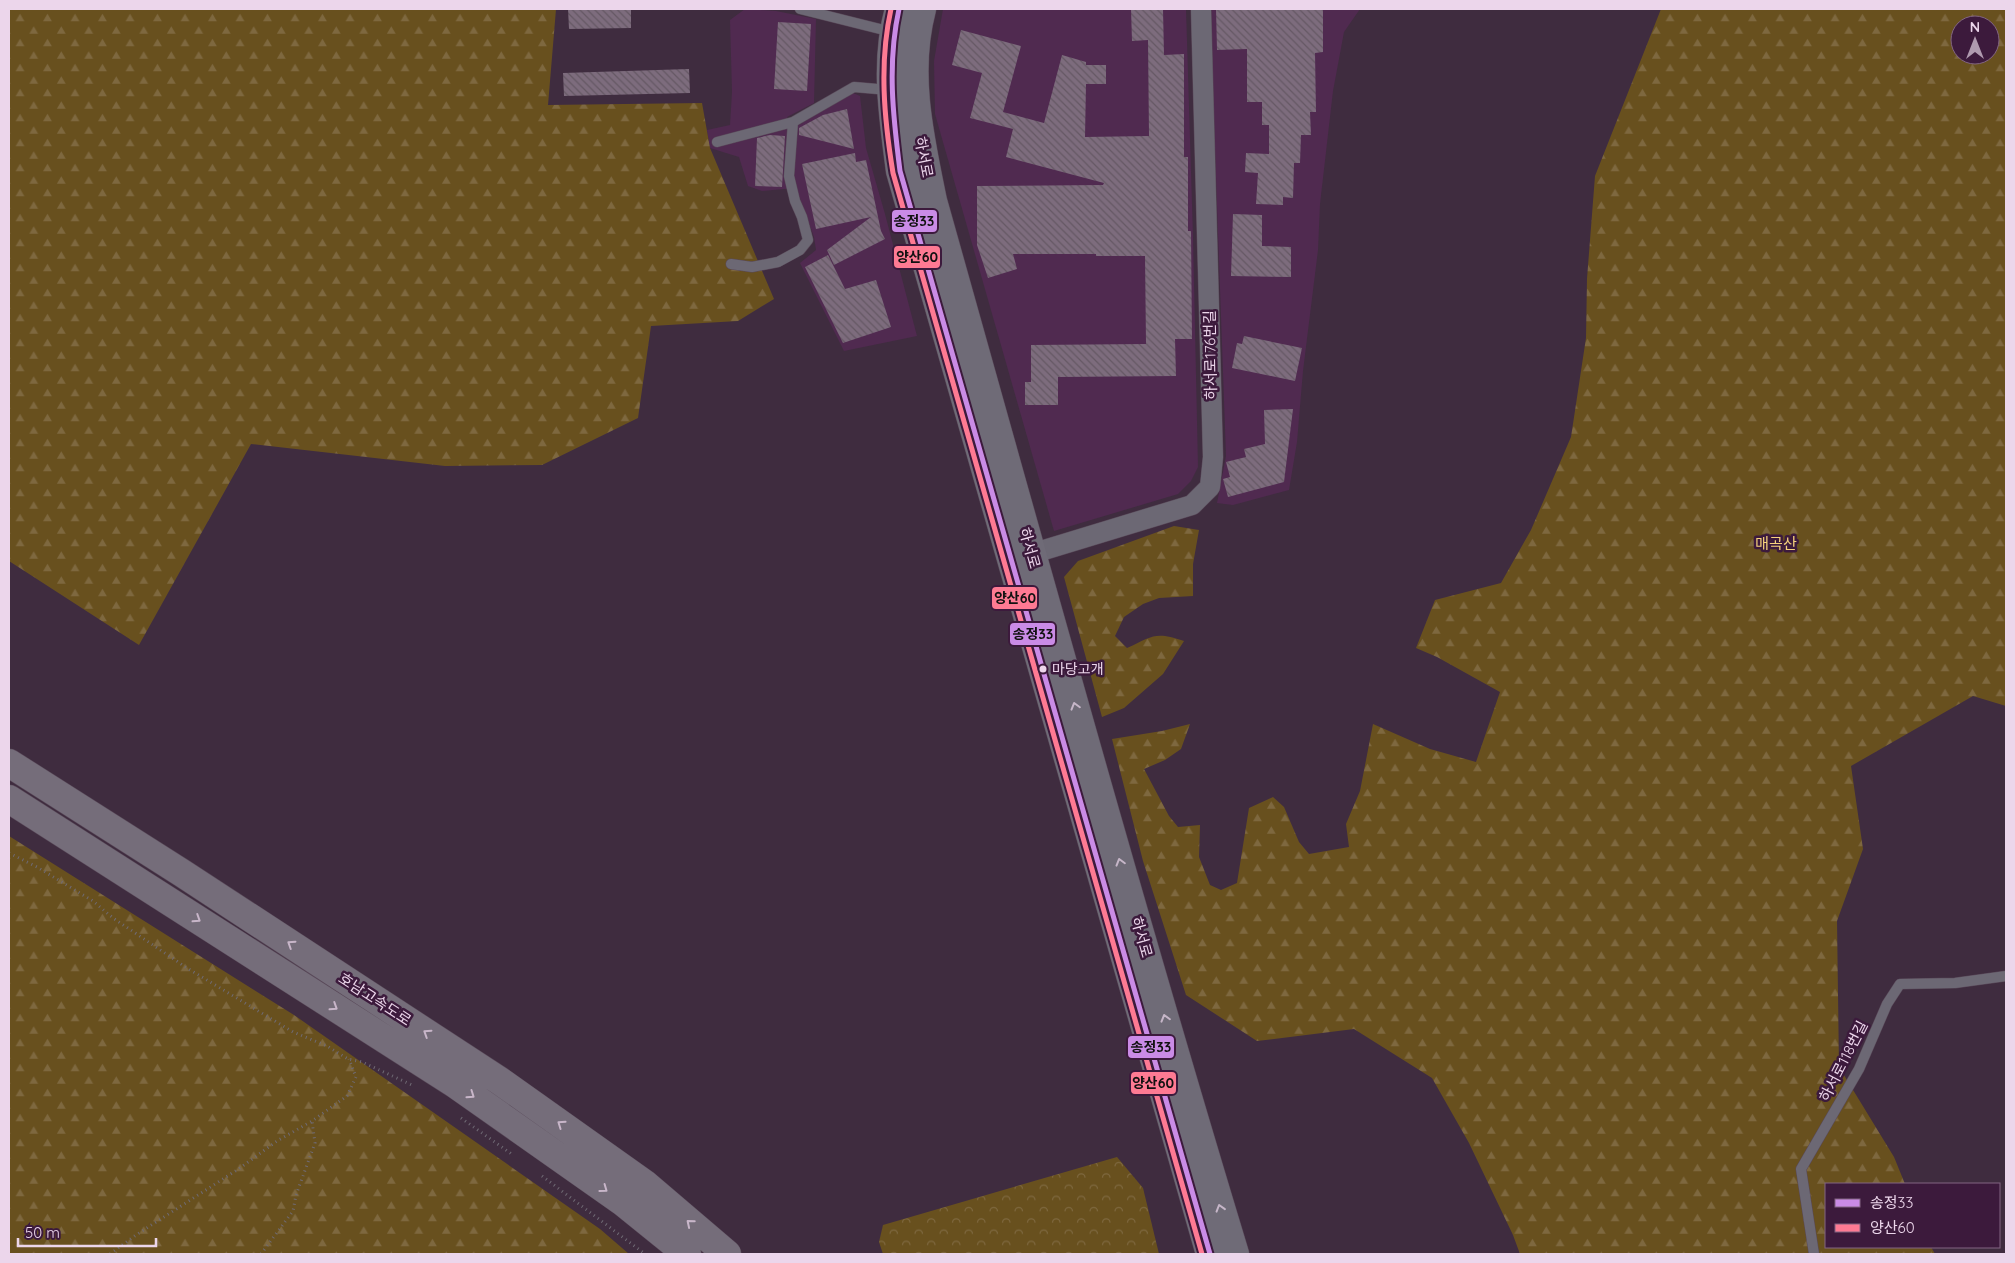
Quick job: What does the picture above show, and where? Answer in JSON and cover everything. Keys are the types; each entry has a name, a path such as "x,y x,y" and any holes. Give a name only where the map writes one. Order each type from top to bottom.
{"highway":[{"name":"호남고속도로","path":"9,762 500,1081 645,1184 727,1254"},
{"name":"호남고속도로","path":"9,799 455,1084 624,1203 687,1254"},
{"path":"9,816 161,896"}],"main road":[{"name":"하서로","path":"922,9 913,75 921,144 933,202 1022,557 1210,1254"},
{"name":"하서로","path":"896,20 890,90 900,171 1022,557 1234,1254"}],"street":[{"name":"하서로176번길","path":"1022,557 1192,505 1210,486 1213,457 1201,9"}],"lane":[{"path":"800,9 896,20"},
{"path":"718,142 793,122 854,87 890,90"},
{"path":"731,264 752,267 778,262 800,250 808,240 789,176 793,122"},
{"name":"하서로118번길","path":"1814,1254 1801,1169 1859,1069 1887,1004 1900,984 1955,984 2006,976"}],"path":[{"path":"9,853 37,867 93,901 113,918 187,968 294,1032 327,1046 348,1059 362,1062 415,1086"},
{"path":"110,1254 240,1168 277,1141 312,1121 348,1096 356,1077 348,1059"},
{"path":"453,1113 521,1160"},
{"path":"261,1254 294,1211 296,1195 315,1143 312,1121"},
{"path":"536,1170 645,1254"}],"shaded area":[{"path":"745,9 776,11 816,19 814,103 787,117 793,128 853,93 860,96 866,148 917,336 844,351 800,263 816,250 814,237 796,188 762,191 748,186 739,157 710,148 707,130 730,125 732,92 730,20"},
{"path":"943,9 1186,9 1198,467 1191,481 1178,494 1054,531 935,114 934,61"},
{"path":"1210,9 1360,9 1344,32 1333,91 1297,442 1289,490 1233,505 1217,503 1226,456"}],"green space":[{"path":"9,9 556,9 548,105 702,103 710,148 774,299 738,321 651,326 638,418 542,465 445,466 251,444 139,645 9,561"},
{"name":"매곡산","path":"1661,9 2006,9 2006,706 1973,696 1851,766 1863,849 1837,921 1839,1067 1894,1157 1905,1183 1825,1183 1825,1248 1932,1248 1935,1254 1520,1254 1513,1235 1469,1143 1432,1078 1354,1029 1257,1041 1186,995 1143,861 1112,739 1162,731 1190,724 1181,749 1165,760 1144,769 1169,816 1178,827 1200,825 1199,857 1210,885 1221,890 1237,883 1249,808 1273,797 1284,807 1299,842 1309,854 1349,847 1346,824 1360,791 1373,724 1430,749 1476,762 1500,692 1437,657 1416,648 1435,600 1501,583 1531,530 1571,437 1586,338 1587,279 1595,176"},
{"path":"1174,526 1199,530 1193,564 1193,596 1159,598 1143,604 1124,617 1115,636 1127,648 1154,636 1167,636 1184,641 1163,674 1124,708 1102,717 1064,577 1078,561"},
{"path":"9,836 294,1015 600,1229 629,1254 9,1254"},
{"path":"1117,1157 1143,1188 1159,1254 883,1254 879,1242 883,1225"}],"building":[{"path":"568,9 631,9 631,28 569,29"},
{"path":"1131,9 1163,9 1164,55 1184,54 1184,157 1188,157 1188,231 1191,231 1192,339 1175,339 1176,376 1058,377 1058,405 1025,405 1025,382 1031,382 1031,345 1146,344 1145,256 1013,254 1017,269 988,278 977,245 977,186 1103,185 1104,183 1006,157 1013,129 970,118 982,73 952,65 961,30 1021,46 1003,112 1044,123 1062,55 1086,62 1086,65 1106,65 1106,84 1086,84 1085,137 1149,136 1148,40 1132,41"},
{"path":"1216,9 1323,9 1323,52 1315,53 1316,112 1310,112 1311,135 1301,135 1300,163 1294,163 1293,198 1283,197 1283,205 1256,204 1258,173 1245,172 1246,153 1269,154 1269,125 1262,125 1262,102 1247,102 1247,49 1217,50"},
{"path":"778,22 811,24 807,91 774,89"},
{"path":"689,69 690,93 564,96 563,73"},
{"path":"847,109 854,149 799,135 799,128 823,115"},
{"path":"770,135 785,136 782,187 755,186 757,138"},
{"path":"855,153 856,162 866,160 881,231 885,239 834,265 827,250 871,217 816,229 802,164"},
{"path":"1233,214 1262,215 1262,246 1291,247 1291,277 1231,276"},
{"path":"828,255 845,289 876,280 891,327 843,343 805,267"},
{"path":"1244,336 1302,348 1295,381 1232,368 1237,343 1242,344"},
{"path":"1293,409 1284,482 1228,497 1223,479 1230,477 1226,462 1246,457 1244,449 1265,444 1264,410"}],"transit line":[{"name":"양산60","path":"891,9 885,50 884,91 893,173 1202,1254"},
{"name":"송정33","path":"899,9 893,50 892,90 900,171 1210,1254"}],"place":[{"name":"마당고개","path":"1043,669"}]}
